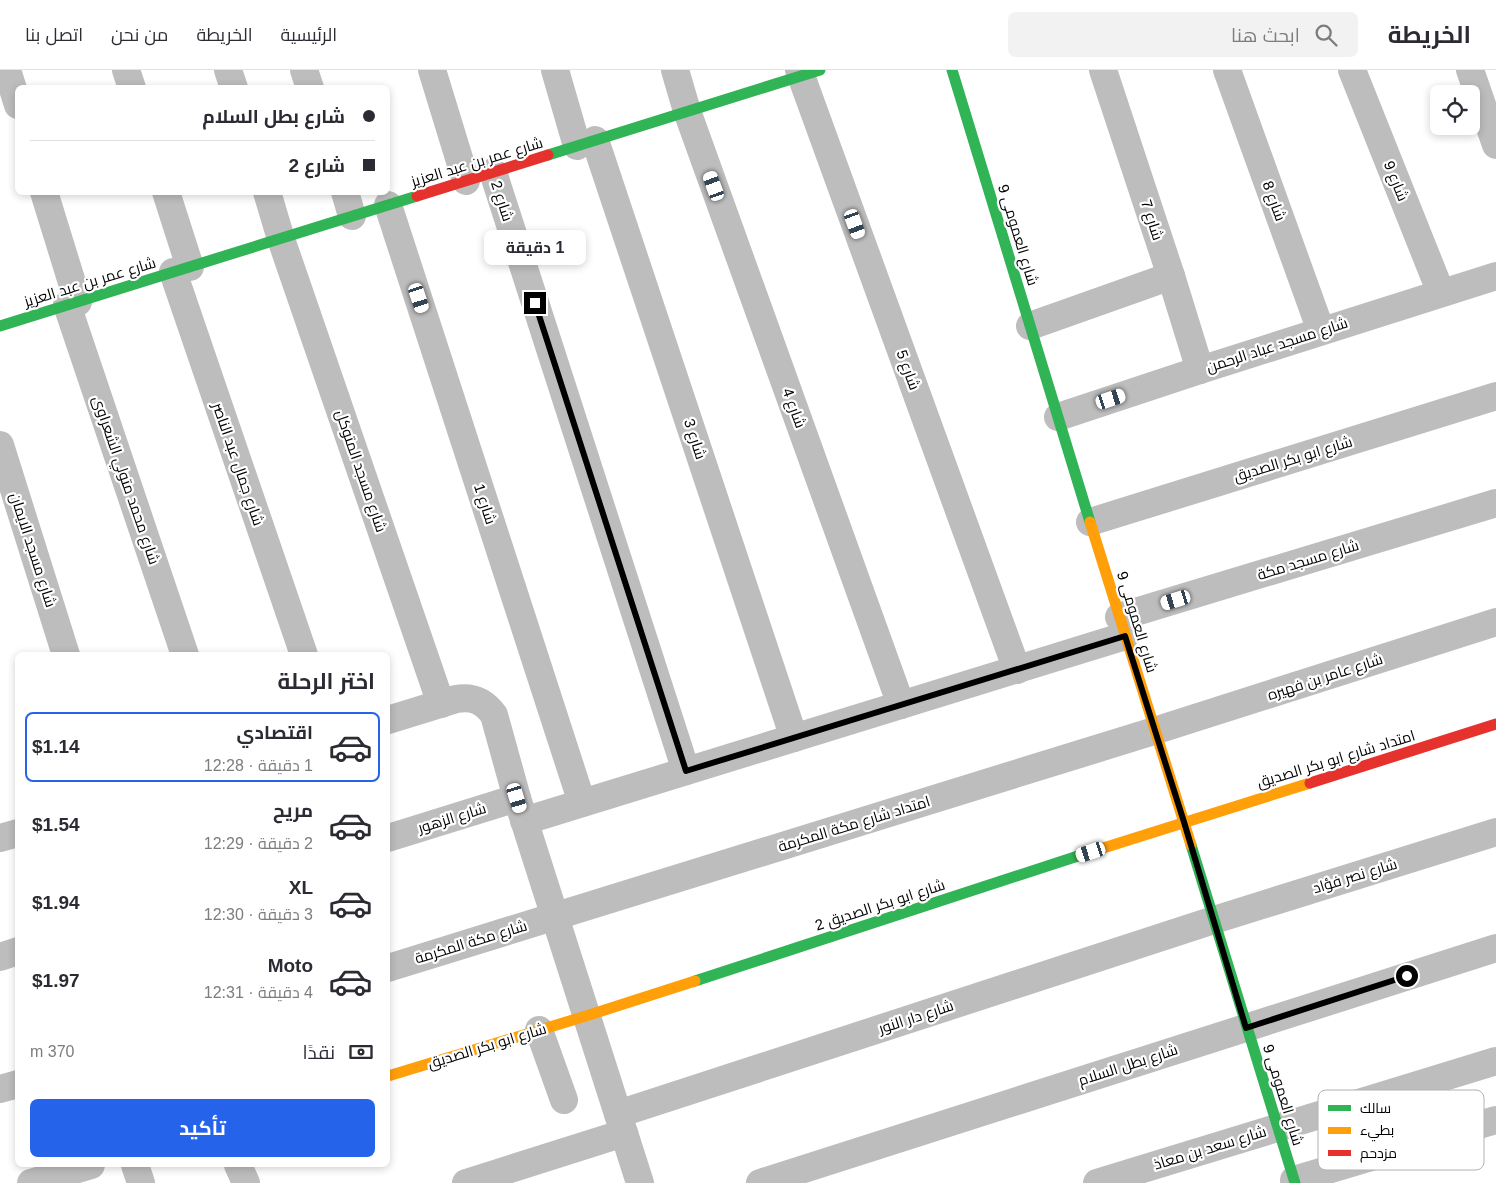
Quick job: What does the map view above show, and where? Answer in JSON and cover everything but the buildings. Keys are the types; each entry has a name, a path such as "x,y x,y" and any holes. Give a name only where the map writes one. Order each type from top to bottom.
{"street":[{"path":"7,70 15,95"},
{"path":"126,70 131,85"},
{"path":"228,70 233,85"},
{"path":"304,70 309,85"},
{"path":"432,70 466,180"},
{"name":"شارع 3","path":"554,70 586,143 794,738"},
{"name":"شارع 4","path":"675,70 901,705"},
{"name":"شارع العمومى 9","path":"952,70 1294,1181"},
{"name":"شارع 7","path":"1103,70 1200,370"},
{"name":"شارع 8","path":"1227,70 1322,331"},
{"name":"شارع 9","path":"1352,70 1441,293"},
{"path":"1470,70 1496,143"},
{"name":"شارع عمر بن عبد العزيز","path":"0,326 281,239 348,204 388,205 807,72"},
{"name":"شارع 5","path":"807,72 1017,670"},
{"name":"شارع 2","path":"493,172 686,771"},
{"name":"شارع محمد متولي الشعراوى","path":"45,195 72,304 184,652"},
{"name":"شارع جمال عبد الناصر","path":"167,195 181,270 303,652"},
{"name":"شارع مسجد المتوكل","path":"268,195 281,239 449,701"},
{"name":"شارع 1","path":"388,205 582,803"},
{"path":"1030,326 1171,276"},
{"name":"شارع مسجد عباد الرحمن","path":"1058,417 1496,276"},
{"name":"شارع ابو بكر الصديق","path":"1090,522 1496,396"},
{"name":"شارع مسجد الايمان","path":"0,446 65,652"},
{"name":"شارع مسجد مكة","path":"794,738 1017,670 1122,627 1496,503"},
{"name":"شارع عامر بن فهيره","path":"1154,731 1496,622"},
{"path":"390,719 465,697 482,702 494,715 520,809 640,1183"},
{"name":"امتداد شارع ابو بكر الصديق","path":"1184,822 1496,724"},
{"name":"امتداد شارع مكة المكرمة","path":"554,916 1154,731"},
{"name":"شارع الزهور","path":"390,838 520,809 582,803 794,738"},
{"name":"شارع ابو بكر الصديق 2","path":"586,1016 1184,822"},
{"name":"شارع نصر فؤاد","path":"1214,920 1496,832"},
{"path":"0,838 15,834"},
{"name":"شارع مكة المكرمة","path":"390,967 554,916"},
{"name":"شارع دار النور","path":"466,1183 621,1124 1214,920"},
{"name":"شارع بطل السلام","path":"760,1183 1496,948"},
{"path":"0,957 15,952"},
{"name":"شارع ابو بكر الصديق","path":"390,1075 586,1016"},
{"path":"539,1030 564,1100"},
{"name":"شارع سعد بن معاذ","path":"1402,1090 1496,1061"},
{"path":"0,1089 15,1085"},
{"name":"شارع سعد بن معاذ","path":"1097,1183 1318,1116"},
{"path":"1484,1124 1496,1120"},
{"path":"31,1183 84,1167"},
{"path":"136,1167 141,1183"},
{"path":"239,1167 246,1183"},
{"path":"1294,1181 1330,1170"}],"traffic: fast":[{"path":"548,155 820,70"},
{"path":"952,70 1090,522"},
{"path":"0,326 417,196"},
{"path":"1191,845 1295,1183"},
{"path":"695,981 1081,855"}],"traffic: slow":[{"path":"1090,522 1191,845"},
{"path":"1081,855 1310,783"},
{"path":"390,1075 695,981"}],"traffic: jam":[{"path":"417,196 548,155"},
{"path":"1310,783 1496,724"}],"route":[{"path":"535,303 686,771 1125,636 1184,822 1246,1028 1407,976"}]}
